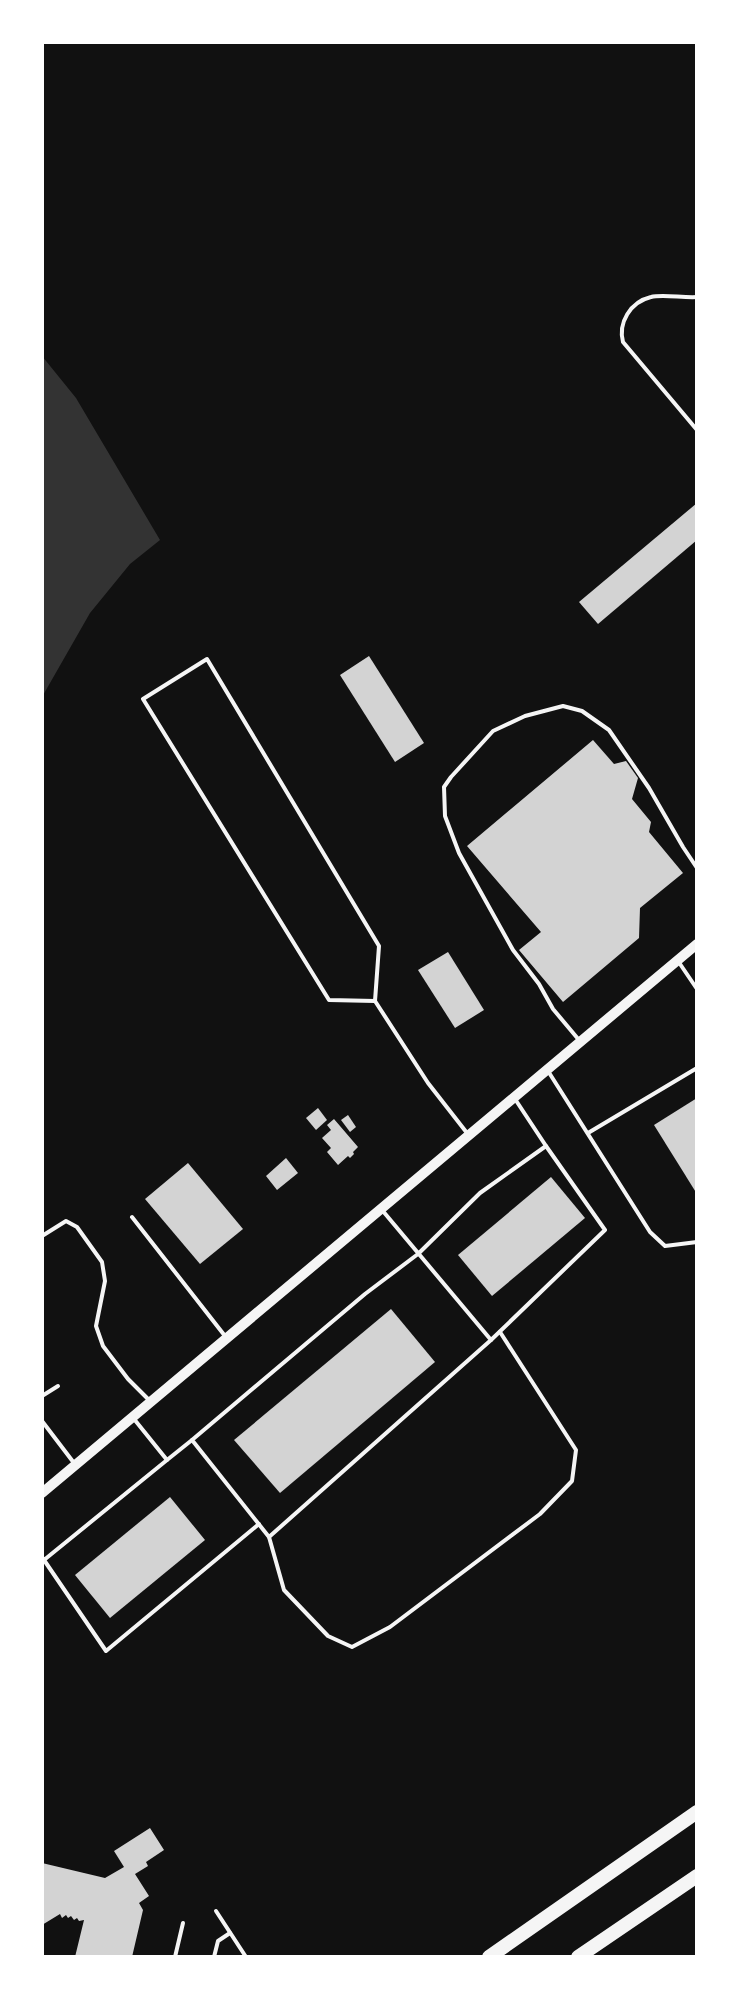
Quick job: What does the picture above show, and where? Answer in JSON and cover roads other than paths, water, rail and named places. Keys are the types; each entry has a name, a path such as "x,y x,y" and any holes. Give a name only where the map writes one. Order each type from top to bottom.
{"highway":[{"path":"489,1957 697,1812"},
{"path":"578,1957 697,1876"}],"main road":[{"path":"42,1493 697,944"}],"lane":[{"path":"697,297 654,296 643,300 629,310 623,320 621,334 623,342 697,430"},
{"path":"375,1001 329,1000 143,699 207,659 379,946 375,1001 428,1083 468,1135"},
{"path":"580,1042 513,950 459,853 445,816 444,787 493,731 525,716 563,706 582,711 609,730 649,788 697,868"},
{"path":"678,960 697,989"},
{"path":"588,1133 697,1068"},
{"path":"547,1069 650,1232 665,1246 697,1242"},
{"path":"269,1537 500,1332 605,1230 514,1097"},
{"path":"259,1524 106,1651 43,1558 418,1254 480,1193 546,1146"},
{"path":"381,1208 491,1340"},
{"path":"132,1217 226,1338"},
{"path":"42,1236 66,1221 77,1227 102,1262 105,1281 96,1326 103,1346 128,1379 151,1401"},
{"path":"192,1440 269,1537 284,1590 328,1636 352,1647 390,1627 540,1514 572,1481 576,1450 500,1332"},
{"path":"42,1396 58,1386"},
{"path":"132,1417 167,1460"},
{"path":"42,1421 75,1465"},
{"path":"216,1911 246,1957"},
{"path":"175,1957 183,1923"},
{"path":"214,1957 218,1941 230,1933"}]}
